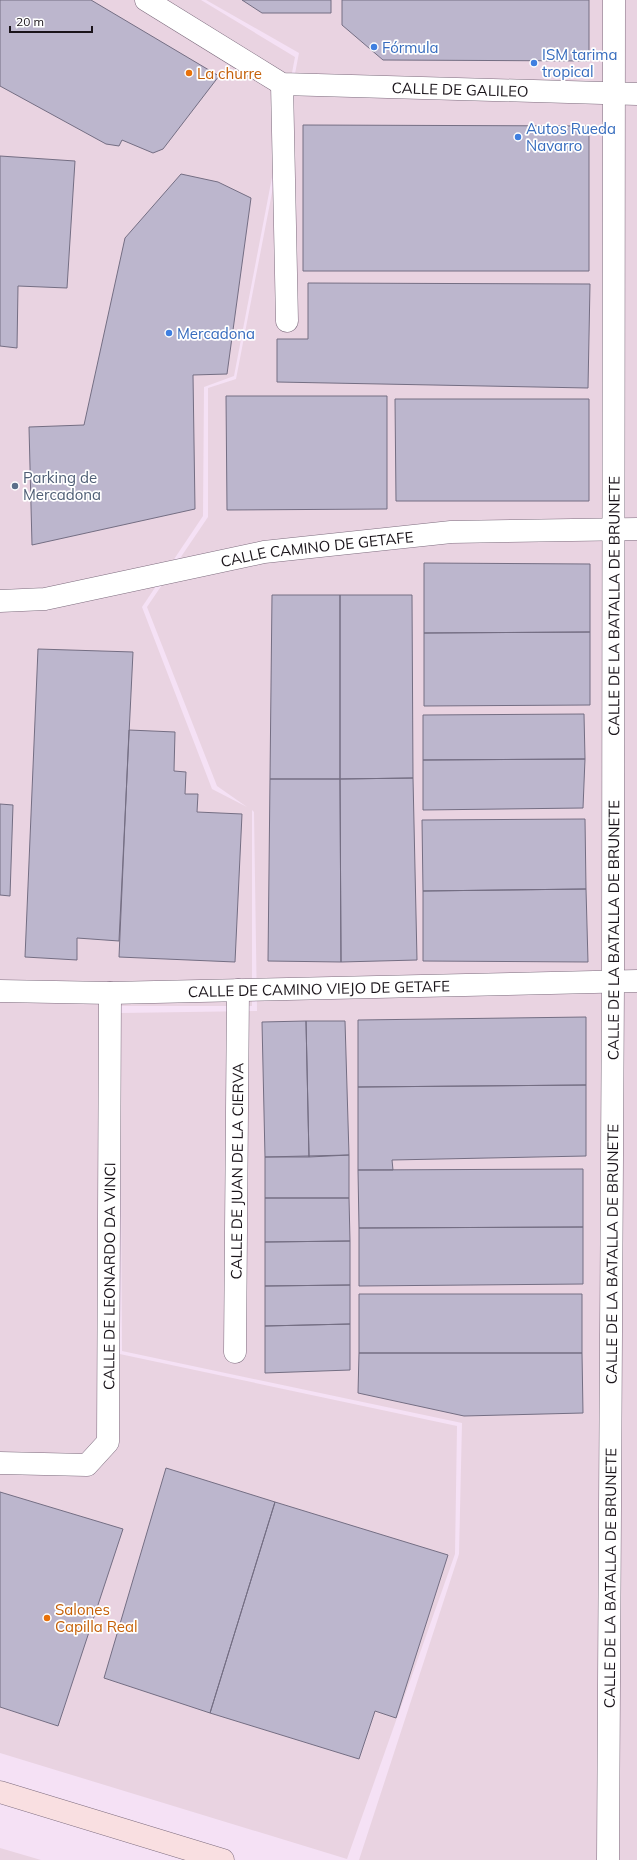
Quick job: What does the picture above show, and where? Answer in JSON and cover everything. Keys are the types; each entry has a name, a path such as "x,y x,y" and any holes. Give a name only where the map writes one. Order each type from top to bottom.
{"main road":[{"path":"0,1792 222,1860"}],"street":[{"name":"CALLE DE GALILEO","path":"146,0 282,84 637,94"},
{"name":"CALLE DE LA BATALLA DE BRUNETE","path":"608,1860 613,983 614,0"},
{"path":"282,84 287,321"},
{"name":"CALLE CAMINO DE GETAFE","path":"0,601 44,599 264,552 451,532 613,528 637,529"},
{"name":"CALLE DE CAMINO VIEJO DE GETAFE","path":"0,991 110,993 613,983 637,981"},
{"name":"CALLE DE JUAN DE LA CIERVA","path":"235,1352 238,990"},
{"name":"CALLE DE LEONARDO DA VINCI","path":"0,1463 88,1464 108,1442 110,993"}],"shaded area":[{"path":"0,0 201,0 295,57 234,376 204,387 203,516 142,607 212,789 247,807 217,786 147,607 208,517 208,388 236,379 299,53 206,0 637,0 637,1860 359,1860 459,1554 462,1423 122,1351 120,1013 257,1011 254,812 252,810 252,1006 116,1006 115,1353 457,1426 455,1554 347,1859 0,1753"},
{"path":"0,1848 41,1860 0,1860"}],"building":[{"path":"0,0 91,0 219,76 163,149 153,153 122,140 119,146 106,144 0,86"},
{"path":"242,0 331,0 331,13 262,13"},
{"path":"342,0 589,0 589,61 383,60 342,25"},
{"path":"303,125 589,126 589,271 303,271"},
{"path":"0,156 75,161 67,288 18,286 17,348 0,346"},
{"name":"Mercadona","path":"181,174 218,182 251,198 227,374 193,375 195,509 32,545 29,427 84,425 125,238"},
{"path":"308,283 590,284 588,388 277,382 277,339 308,339"},
{"path":"226,396 387,396 387,509 227,510"},
{"path":"395,399 589,399 589,501 396,501"},
{"path":"424,563 590,564 590,632 424,633"},
{"path":"272,595 340,595 340,779 270,779"},
{"path":"340,595 412,595 413,778 340,779"},
{"path":"590,632 590,705 424,706 424,633"},
{"path":"38,649 133,652 119,941 77,938 77,960 25,957"},
{"path":"584,714 585,759 423,760 423,715"},
{"path":"129,730 175,732 174,771 186,772 185,794 198,794 197,812 242,814 235,962 119,957"},
{"path":"585,759 583,808 423,810 423,760"},
{"path":"413,778 417,960 341,962 340,779"},
{"path":"270,779 340,779 341,962 268,961"},
{"path":"0,804 13,805 10,896 0,895"},
{"path":"585,819 586,889 423,891 422,820"},
{"path":"586,889 588,962 423,961 423,891"},
{"path":"586,1017 586,1085 358,1087 358,1020"},
{"path":"306,1021 309,1157 265,1157 262,1022"},
{"path":"306,1021 345,1021 349,1155 309,1157"},
{"path":"586,1085 586,1156 392,1160 393,1170 358,1170 358,1087"},
{"path":"349,1155 349,1198 265,1198 265,1157"},
{"path":"583,1169 583,1227 359,1228 358,1170"},
{"path":"265,1198 349,1198 350,1241 265,1242"},
{"path":"583,1227 583,1284 359,1286 359,1228"},
{"path":"350,1241 350,1285 265,1286 265,1242"},
{"path":"350,1285 350,1324 265,1326 265,1286"},
{"path":"359,1294 582,1294 582,1353 359,1353"},
{"path":"350,1324 350,1370 265,1373 265,1326"},
{"path":"359,1353 582,1353 583,1413 464,1416 358,1393"},
{"path":"166,1468 275,1502 210,1713 104,1678"},
{"name":"Salones Capilla Real","path":"0,1492 123,1529 58,1726 0,1707"},
{"path":"275,1502 448,1555 396,1718 375,1711 359,1759 210,1713"}],"place":[{"name":"Fórmula","path":"374,47"},
{"name":"ISM tarima tropical","path":"534,63"},
{"name":"La churre","path":"189,73"},
{"name":"Autos Rueda Navarro","path":"518,137"},
{"name":"Mercadona","path":"169,333"},
{"name":"Parking de Mercadona","path":"15,486"},
{"name":"Salones Capilla Real","path":"47,1618"}]}
